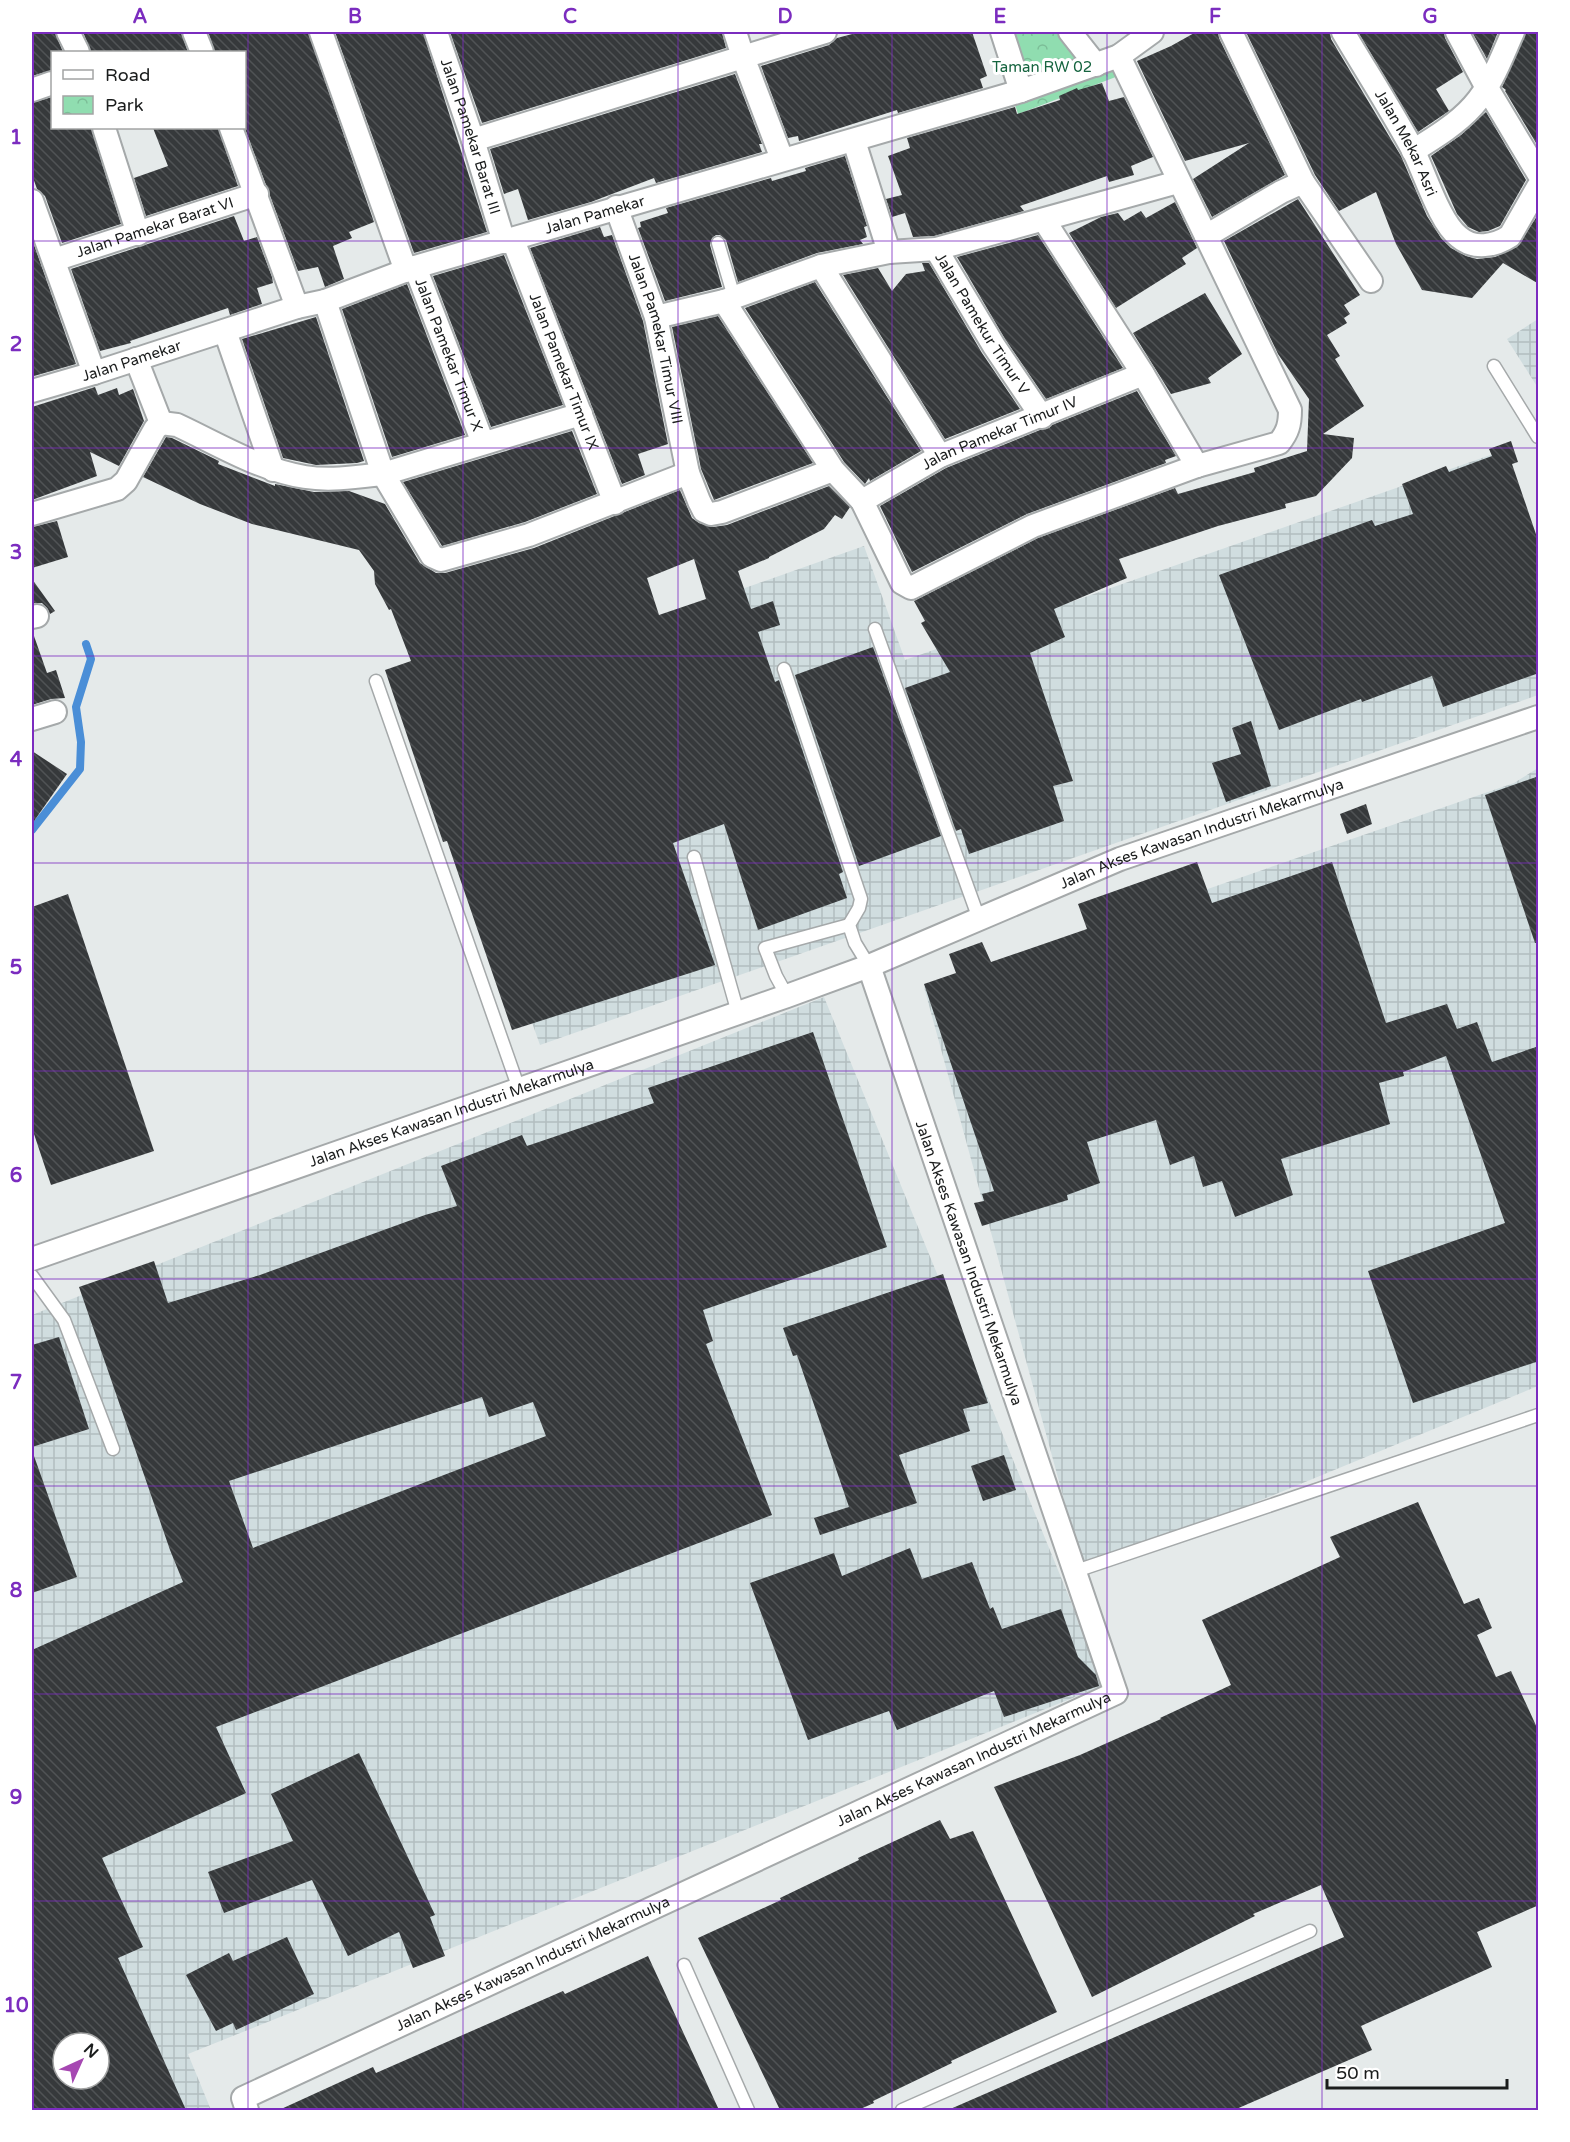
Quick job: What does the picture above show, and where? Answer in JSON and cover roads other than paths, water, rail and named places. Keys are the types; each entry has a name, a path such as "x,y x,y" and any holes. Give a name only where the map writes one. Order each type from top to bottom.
{"street":[{"path":"68,32 78,51"},
{"path":"194,32 202,51"},
{"name":"Jalan Pamekar Timur X","path":"321,32 410,269 483,443"},
{"path":"735,32 782,159"},
{"path":"473,140 825,32"},
{"path":"1002,32 1021,91"},
{"path":"1070,32 1096,64"},
{"name":"Jalan Pamekar","path":"32,391 297,307 325,301 410,269 616,207 782,159 854,141 1021,91 1119,56 1152,32"},
{"path":"1231,32 1303,182 1371,282"},
{"name":"Jalan Mekar Asri","path":"1343,32 1413,151 1445,219 1456,236 1477,245 1497,243 1510,236 1539,187"},
{"path":"1457,32 1539,173"},
{"path":"1413,151 1450,127 1472,107 1487,87 1514,32"},
{"name":"Jalan Pamekar Barat III","path":"442,33 473,140 508,241"},
{"path":"729,299 833,470 862,501 902,583 911,588 1033,526 1197,466 1279,442 1286,434 1290,424 1290,410 1119,56"},
{"path":"32,90 51,83"},
{"path":"104,129 138,234"},
{"path":"231,129 297,307"},
{"path":"854,141 889,252"},
{"path":"936,249 1178,182"},
{"path":"1206,236 1281,192 1303,182"},
{"name":"Jalan Pamekar Barat VI","path":"54,260 257,194"},
{"path":"32,201 94,373"},
{"name":"Jalan Pamekar Timur VIII","path":"616,207 656,317 688,472 704,511 711,514 723,512 833,470"},
{"path":"1044,220 1143,374 1197,466"},
{"name":"Jalan Pamekar Timur IX","path":"508,241 581,414 615,503"},
{"name":"Jalan Pamekur Timur V","path":"656,317 729,299 820,266 889,252 936,249 994,346 1042,417"},
{"path":"820,266 940,456"},
{"path":"325,301 330,322 383,474 432,556 441,560 529,535 615,503 688,472"},
{"path":"225,331 273,470"},
{"path":"136,359 161,423"},
{"name":"Jalan Pamekar Timur IV","path":"862,501 940,456 1042,417 1143,374"},
{"path":"161,423 177,425 273,470 305,477 331,479 383,474 581,414"},
{"path":"32,514 117,489 126,481 155,429 161,423"},
{"path":"32,719 55,712"},
{"name":"Jalan Akses Kawasan Industri Mekarmulya","path":"32,1259 869,966 1120,859 1539,717"},
{"name":"Jalan Akses Kawasan Industri Mekarmulya","path":"247,2110 243,2098 1116,1693 869,966"}],"lane":[{"path":"718,243 729,299"},
{"path":"1494,366 1539,437"},
{"path":"875,629 979,919"},
{"path":"784,669 861,899 859,908 849,925 765,948 787,996"},
{"path":"376,681 519,1089"},
{"path":"694,857 738,1013"},
{"path":"849,925 855,943 869,966"},
{"path":"32,1276 64,1320 112,1449"},
{"path":"1073,1572 1539,1415"},
{"path":"902,2110 1310,1931"},
{"path":"684,1965 748,2110"}],"waterway":[{"path":"32,830 80,769 81,742 76,707 91,659 86,644"}],"park label":[{"name":"Taman RW 02","path":"1042,67"}]}
